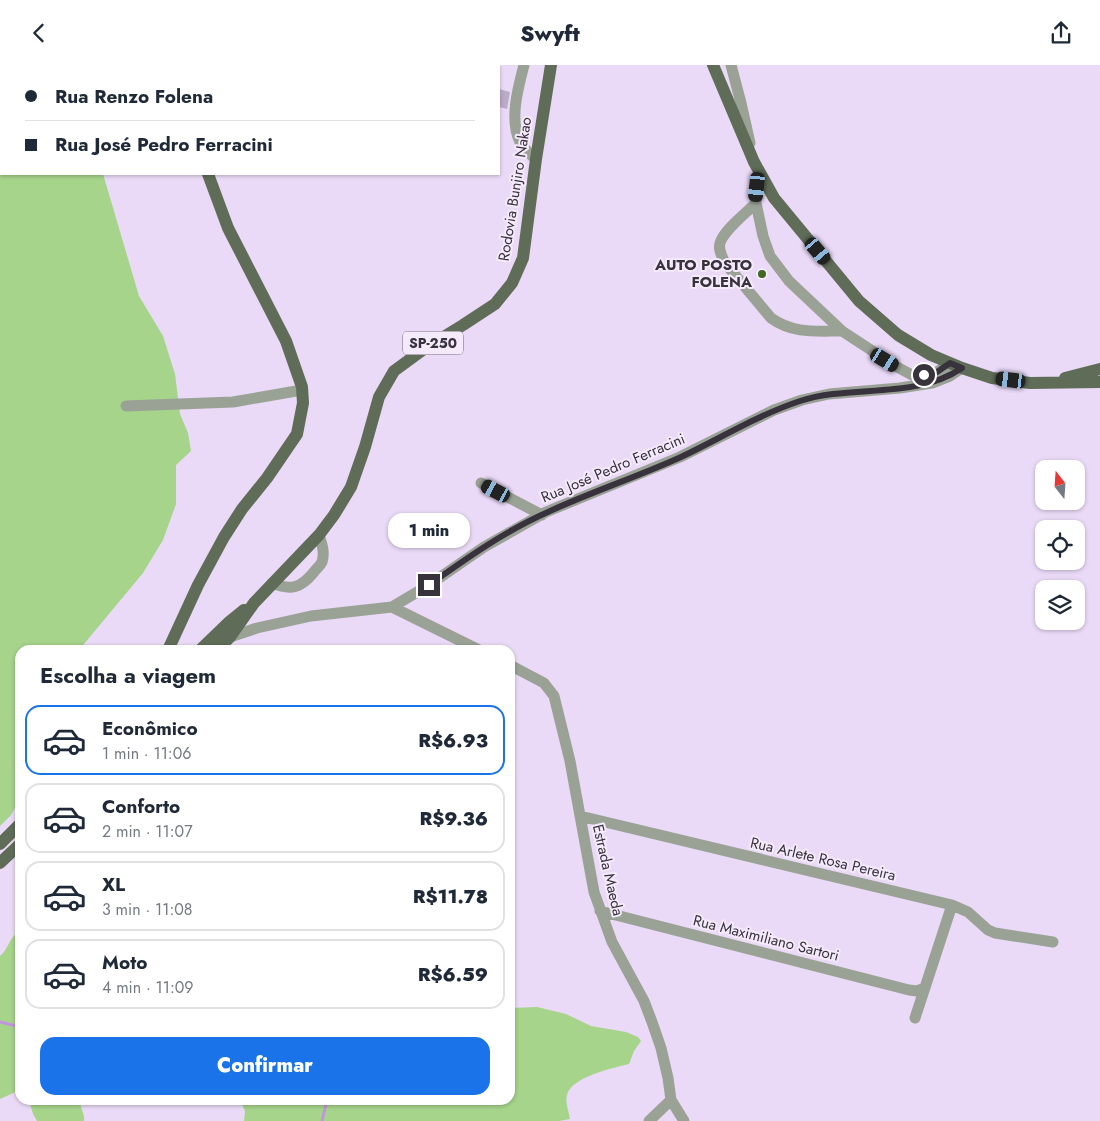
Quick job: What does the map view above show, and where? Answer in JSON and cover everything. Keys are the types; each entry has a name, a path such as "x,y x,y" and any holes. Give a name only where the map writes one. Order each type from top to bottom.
{"main road":[{"name":"Rodovia Bunjiro Nakao","path":"222,645 230,637 254,603 319,535 334,515 351,487 379,397 394,371 495,303 512,283 523,258 536,159 552,65"},
{"path":"713,65 756,167 774,198 859,301 898,335 930,355 992,378 1030,383 1100,383"},
{"path":"170,645 198,585 224,537 242,509 297,434 303,403 302,390 286,341 228,228 208,175"},
{"path":"1030,383 1062,379 1100,369"},
{"name":"Rodovia Bunjiro Nakao","path":"205,645 228,623 254,603"},
{"path":"174,645 177,632"},
{"path":"0,844 15,829"},
{"path":"0,863 15,849"}],"street":[{"path":"524,65 516,103 515,125 520,142 528,153 536,159"},
{"path":"731,65 742,103 756,167 756,203 763,236 770,256 789,281 842,331 874,353 912,375 924,375 956,366"},
{"path":"756,203 725,234 720,244 720,252 725,263 771,318 780,324 787,328 799,330 842,331"},
{"name":"Rua José Pedro Ferracini","path":"230,637 257,628 310,616 392,607 484,547 542,515 680,457 774,410 802,400 829,394 900,388 932,383 950,376 956,366"},
{"path":"126,406 233,402 302,390"},
{"path":"481,483 542,515"},
{"path":"272,583 285,588 296,587 310,577 322,563 323,548 319,535"},
{"path":"392,607 469,645"},
{"name":"Estrada Maeda","path":"515,668 544,683 554,697 566,741 600,911 612,942 644,1001 661,1049 671,1099 684,1121"},
{"name":"Rua Arlete Rosa Pereira","path":"580,817 952,905 968,912 988,930 995,933 1053,942"},
{"path":"915,1018 952,905"},
{"name":"Rua Maximiliano Sartori","path":"600,911 910,990 917,991 925,988"},
{"path":"648,1121 671,1099"}],"green space":[{"path":"0,175 103,175 139,296 163,336 175,374 180,414 188,433 191,451 176,465 176,504 163,540 143,573 83,645 15,645 15,808 0,826"},
{"path":"15,935 15,1092 0,1099 0,956"},
{"path":"537,1007 566,1014 591,1026 626,1032 638,1037 641,1041 634,1051 629,1064 584,1078 570,1089 566,1101 570,1119 559,1121 244,1121 245,1111 242,1105 515,1105 515,1008"},
{"path":"30,1105 81,1105 84,1121 37,1121"}],"building":[{"path":"500,89 510,92 507,109 500,107"}],"waterway":[{"path":"0,1022 15,1026"},
{"path":"322,1121 326,1105"}],"place":[{"name":"AUTO POSTO FOLENA","path":"762,274"}],"route":[{"path":"429,585 484,547 546,512 680,457 774,410 802,400 829,394 900,388 932,383 950,376 962,368 950,363 937,372 924,375"}]}
